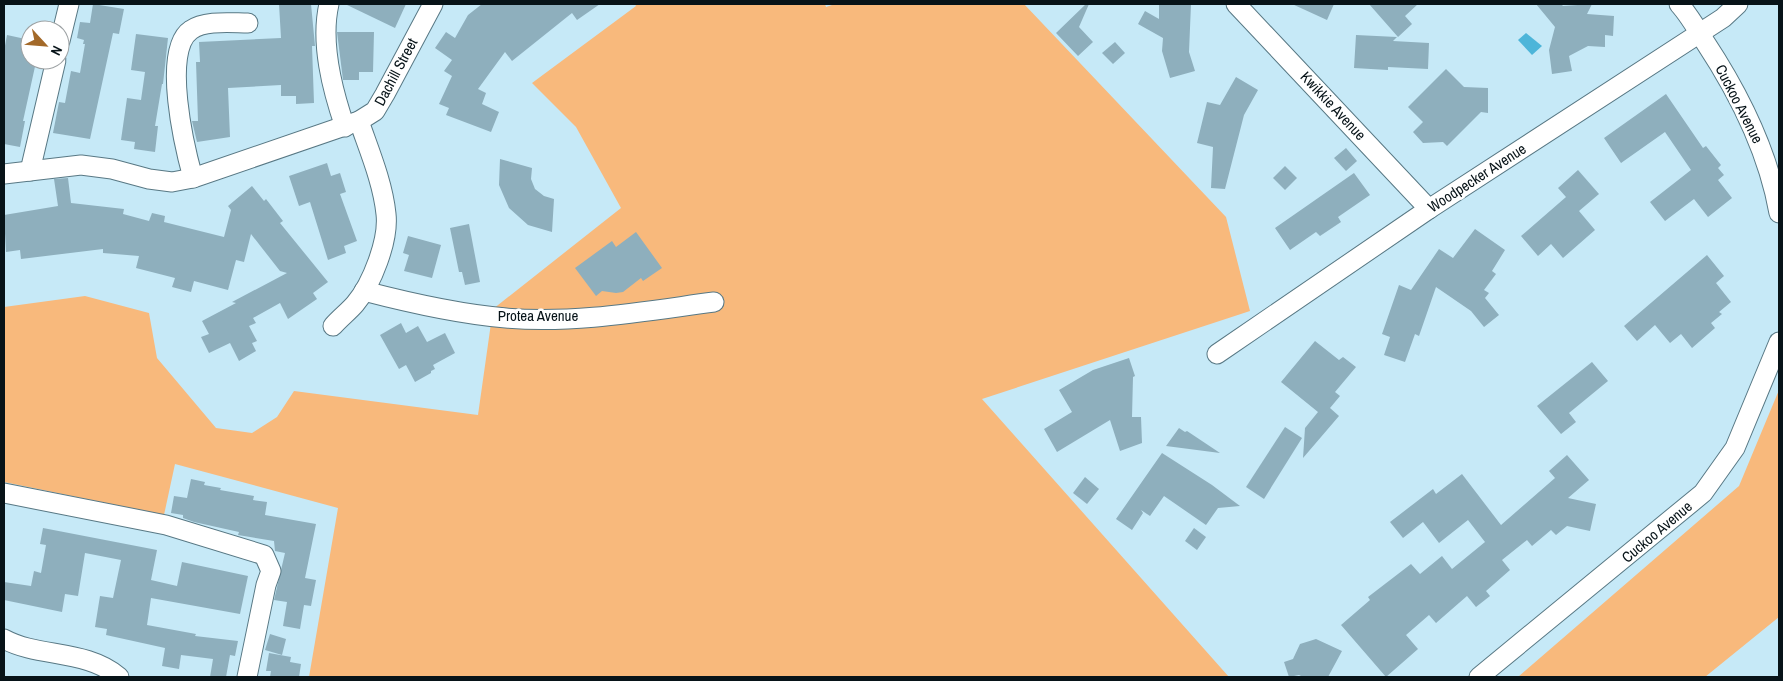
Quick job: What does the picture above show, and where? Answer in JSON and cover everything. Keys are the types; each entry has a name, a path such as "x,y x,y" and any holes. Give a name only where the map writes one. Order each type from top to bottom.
{"street":[{"path":"65,20 69,4"},
{"path":"330,4 326,17 329,65 383,196 386,215 386,236 379,258 364,291 356,303 333,326"},
{"name":"Dachill Street","path":"4,174 81,165 112,169 149,179 172,182 194,178 352,124 375,111 386,94 433,4"},
{"name":"Kwikkie Avenue","path":"1236,4 1429,209"},
{"name":"Cuckoo Avenue","path":"1679,4 1724,71 1748,116 1765,157 1779,214"},
{"name":"Woodpecker Avenue","path":"1217,354 1429,209 1723,18 1738,4"},
{"path":"194,178 188,159 176,91 176,67 181,46 190,30 202,25 248,23"},
{"path":"30,171 54,70"},
{"name":"Protea Avenue","path":"364,291 452,311 506,318 606,315 714,302"},
{"name":"Cuckoo Avenue","path":"1480,677 1703,493 1735,448 1779,342"},
{"path":"4,493 181,528 264,555 271,571 266,585 247,677"},
{"path":"10,642 70,655 100,666 119,677"}],"shaded area":[{"path":"635,4 825,4 826,7 835,4 1024,4 1226,217 1250,311 982,399 1229,677 309,677 338,508 175,464 164,515 4,482 4,307 85,296 149,313 157,358 216,428 252,433 277,417 294,391 478,415 493,309 621,208 576,127 532,83 636,6"},
{"path":"1779,390 1779,617 1705,677 1518,677 1739,486"}],"water":[{"path":"1526,33 1542,46 1532,55 1518,40"}],"building":[{"path":"93,4 124,9 119,34 113,33 90,139 53,133 59,102 65,103 71,71 80,73 85,44 83,44 84,40 77,38 80,22 90,23"},
{"path":"279,4 311,4 315,46 312,46 314,103 296,104 296,96 281,96 281,85 228,88 230,137 197,142 192,121 198,121 196,62 200,62 199,42 281,38"},
{"path":"345,4 406,4 395,28"},
{"path":"482,4 600,4 577,20 572,13 512,61 505,52 478,89 486,93 482,104 499,112 491,132 446,115 449,108 439,104 452,76 444,71 452,60 435,48 446,32 455,38 468,15"},
{"path":"1086,4 1089,4 1079,27 1093,42 1078,56 1056,33"},
{"path":"1159,4 1191,4 1189,52 1195,71 1170,78 1162,51 1163,38 1138,24 1145,11 1159,19"},
{"path":"1292,4 1334,4 1327,20"},
{"path":"1369,4 1418,4 1405,16 1412,24 1398,37"},
{"path":"1536,4 1561,4 1563,6 1592,4 1587,14 1614,16 1613,36 1605,35 1605,47 1588,46 1569,56 1572,71 1552,74 1549,50 1555,27"},
{"path":"337,32 374,32 373,72 359,72 359,80 343,80"},
{"path":"136,34 168,38 163,84 155,126 158,126 155,152 134,149 135,142 121,140 127,98 141,100 145,72 131,70"},
{"path":"7,35 20,38 20,70 34,70 23,121 25,121 20,147 4,144 4,51"},
{"path":"1356,35 1397,37 1393,41 1429,43 1428,69 1388,67 1388,70 1354,68"},
{"path":"1115,42 1125,53 1113,64 1102,53"},
{"path":"1446,69 1464,87 1488,88 1488,113 1481,112 1447,146 1443,142 1423,143 1413,132 1423,122 1408,107"},
{"path":"1236,77 1258,90 1244,115 1225,189 1211,188 1213,147 1197,143 1207,102 1220,105"},
{"path":"1666,94 1703,148 1706,146 1721,165 1718,168 1724,175 1718,180 1732,198 1708,217 1694,199 1665,221 1650,202 1691,170 1665,132 1621,163 1604,138"},
{"path":"1346,148 1357,161 1346,171 1334,158"},
{"path":"500,159 532,168 531,179 535,189 544,196 554,199 552,232 528,225 509,208 499,185"},
{"path":"327,163 331,176 340,173 346,192 340,194 357,241 344,246 346,253 328,260 310,202 299,206 289,176"},
{"path":"1285,166 1297,178 1285,190 1273,178"},
{"path":"1578,170 1599,194 1579,211 1595,230 1563,258 1551,244 1538,256 1521,236 1566,197 1558,188"},
{"path":"1354,173 1370,195 1338,217 1341,222 1320,236 1316,232 1290,250 1275,228"},
{"path":"68,178 71,203 124,209 123,214 149,221 152,213 165,216 164,222 224,237 231,210 228,206 252,186 264,201 266,199 283,221 280,223 328,282 313,293 317,299 288,319 280,303 253,318 256,323 249,326 257,341 252,343 256,351 239,361 230,343 209,353 201,337 209,334 202,321 236,303 232,302 287,273 280,271 251,234 244,262 236,260 228,290 194,281 191,292 172,287 175,278 136,268 139,256 103,253 103,249 21,259 20,250 6,252 4,215 58,206 54,179"},
{"path":"469,224 480,282 465,285 462,272 459,272 450,228"},
{"path":"1475,229 1505,250 1492,271 1496,274 1484,290 1489,293 1485,298 1499,315 1484,327 1471,311 1436,287 1419,336 1415,334 1405,362 1384,355 1390,337 1382,334 1399,285 1411,290 1439,249 1453,258"},
{"path":"636,232 662,268 643,281 641,278 623,292 602,291 596,296 575,268 612,241 616,247"},
{"path":"408,236 441,245 432,278 404,271 409,255 403,253"},
{"path":"1707,255 1724,276 1716,283 1731,302 1719,312 1722,314 1711,323 1715,328 1692,348 1681,334 1670,343 1655,325 1637,341 1624,326"},
{"path":"401,323 406,333 418,326 427,342 445,333 455,353 433,365 435,369 431,373 415,382 406,365 399,369 380,335"},
{"path":"1315,341 1339,360 1343,357 1356,367 1335,392 1340,396 1330,408 1339,416 1303,458 1305,428 1318,412 1281,382"},
{"path":"1129,358 1135,376 1133,377 1132,417 1141,417 1142,443 1120,451 1110,420 1057,452 1044,429 1072,412 1059,390 1093,370"},
{"path":"1592,362 1608,381 1569,413 1576,422 1561,434 1537,406"},
{"path":"1285,427 1302,438 1264,499 1246,487"},
{"path":"1179,428 1185,432 1187,431 1220,453 1166,446"},
{"path":"1162,453 1212,485 1240,506 1218,508 1206,525 1164,496 1150,516 1141,510 1143,513 1132,530 1116,519"},
{"path":"1567,455 1589,480 1568,498 1596,504 1590,531 1567,526 1556,535 1551,530 1532,546 1527,540 1502,560 1510,570 1486,591 1490,596 1476,607 1467,596 1436,623 1429,615 1406,635 1418,649 1386,677 1341,625 1370,600 1368,597 1411,564 1420,574 1442,556 1452,569 1485,542 1468,520 1439,543 1423,522 1403,538 1390,522 1433,489 1436,494 1462,474 1501,525 1555,478 1549,471"},
{"path":"1085,477 1099,489 1087,504 1073,493"},
{"path":"191,479 205,482 204,485 221,488 220,490 254,496 253,500 267,502 265,515 316,524 305,578 316,580 311,606 304,605 300,629 283,626 287,602 274,600 285,553 275,551 274,541 238,535 239,532 194,522 183,518 183,515 171,513 174,496 187,498"},
{"path":"43,528 157,550 151,580 177,586 182,562 248,576 240,614 151,598 147,625 196,634 195,636 238,641 235,656 230,655 226,677 210,677 213,659 181,655 179,669 162,666 165,648 106,635 107,629 95,627 100,596 113,598 121,560 85,553 78,596 65,594 62,612 4,600 4,582 31,586 34,571 41,573 46,545 40,544"},
{"path":"1194,528 1206,537 1197,550 1185,541"},
{"path":"270,634 286,639 282,655 265,650"},
{"path":"1316,639 1342,651 1328,677 1303,677 1299,675 1289,677 1284,662 1293,659 1300,644"},
{"path":"269,653 291,657 290,662 301,664 299,677 270,677 271,671 266,671"}]}
